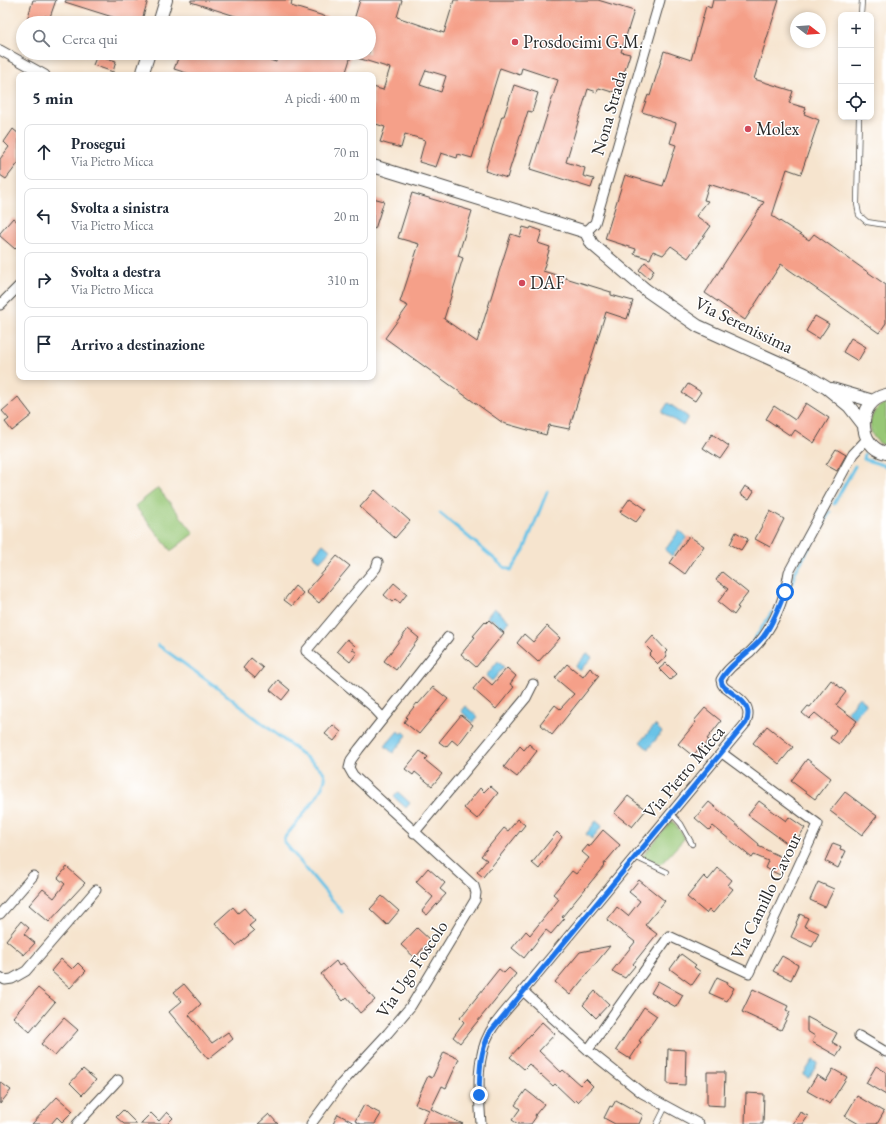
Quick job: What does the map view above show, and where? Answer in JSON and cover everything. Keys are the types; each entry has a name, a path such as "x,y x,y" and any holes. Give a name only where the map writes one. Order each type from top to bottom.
{"street":[{"path":"161,16 166,0"},
{"name":"Nona Strada","path":"586,232 595,223 660,0"},
{"path":"0,50 16,59"},
{"path":"18,60 40,72"},
{"path":"143,72 147,60"},
{"path":"376,167 586,232"},
{"name":"Via Serenissima","path":"586,232 592,244 646,290 698,326 804,374 827,388 849,406 863,424"},
{"path":"0,305 16,289"},
{"name":"Via Serenissima","path":"827,388 882,396"},
{"name":"Via Serenissima","path":"867,439 863,424 864,416 868,408 882,396"},
{"path":"867,439 874,447 886,453"},
{"name":"Via Pietro Micca","path":"480,1124 480,1059 485,1042 490,1032 746,723 749,712 744,703 724,687 721,680 730,668 751,651 764,637 785,592 789,572 853,454 867,439"},
{"path":"378,562 376,568 306,651 371,705 383,718"},
{"name":"Via Ugo Foscolo","path":"311,1124 340,1085 411,1006 476,900 474,886 414,833 353,775 349,768 351,760 448,637"},
{"path":"414,833 526,698 533,684"},
{"name":"Via Camillo Cavour","path":"588,1050 669,936 749,973 818,824 722,753"},
{"path":"0,914 34,876"},
{"path":"0,977 5,980 26,971 96,890"},
{"path":"523,991 588,1050 642,1093 699,1124"},
{"path":"859,1036 886,1052"},
{"path":"77,1124 118,1080"}],"lane":[{"path":"861,12 862,0"},
{"path":"859,120 856,204 859,215 867,222 886,226"},
{"path":"671,813 681,824 692,844"},
{"path":"634,857 668,872"},
{"path":"657,1124 666,1106"}],"green space":[{"path":"886,403 886,446 874,437 870,424 874,412"},
{"path":"158,488 194,533 171,551 135,506"},
{"path":"672,821 684,836 684,839 661,864 642,857"}],"water":[{"path":"668,403 688,417 683,426 662,412"},
{"path":"679,531 687,537 672,556 665,550"},
{"path":"323,544 330,550 320,561 313,556"},
{"path":"494,608 509,621 503,628 487,617"},
{"path":"587,653 592,657 580,671 575,667"},
{"path":"498,661 504,667 492,681 486,676"},
{"path":"859,697 866,703 854,718 847,712"},
{"path":"465,706 478,717 473,722 461,711"},
{"path":"655,725 662,732 648,749 640,742"},
{"path":"398,731 401,734 404,732 407,735 393,753 385,746"},
{"path":"398,792 410,803 406,808 394,797"},
{"path":"596,821 602,826 592,839 586,834"},
{"path":"813,1060 818,1063 809,1078 803,1075"}],"building":[{"path":"33,0 56,0 50,16 28,16"},
{"path":"66,0 148,0 143,16 109,16 65,2"},
{"path":"191,0 292,0 291,6 324,16 235,16 191,2"},
{"path":"360,0 402,0 397,17 444,33 454,0 598,0 634,11 621,52 630,54 618,92 612,92 599,88 597,92 588,89 566,162 585,168 583,176 594,179 591,188 530,169 558,80 522,68 520,75 500,68 472,158 458,154 457,158 441,153 436,167 419,162 425,140 405,134 401,148 380,142 385,127 376,124 376,88 383,90 390,68 364,60 376,60 376,16 355,16","holes":["426,70 446,76 441,92 420,85"]},
{"path":"713,0 779,0 754,79 793,91 789,103 806,108 804,114 819,120 801,174 787,169 772,216 809,240 814,234 886,285 886,323 879,333 781,264 745,320 705,293 764,202 709,184 704,200 708,201 696,216 711,226 688,258 671,246 663,255 653,251 650,259 634,254 636,249 605,239 625,175 663,186 676,145 670,143 676,123 642,112 648,95 650,96 664,51 691,60 706,6 711,8"},
{"path":"95,60 116,61 113,72 93,65"},
{"path":"177,60 270,60 276,62 277,60 350,60 346,72 184,72 174,69"},
{"path":"514,85 538,93 532,112 528,111 507,178 485,171 502,116 504,116"},
{"path":"13,129 16,132 16,166 6,179 0,175 0,159 9,147 4,142"},
{"path":"412,193 472,211 458,256 463,258 444,319 477,342 511,234 520,237 523,227 530,229 531,227 542,231 538,243 550,247 543,271 611,292 611,295 633,301 627,319 606,312 569,429 549,425 546,435 503,423 385,338 408,306 400,302 419,244 398,238"},
{"path":"376,199 384,201 376,226"},
{"path":"13,218 16,220 15,249 0,236 0,233"},
{"path":"645,262 654,270 649,279 639,270"},
{"path":"815,316 829,324 819,339 806,331"},
{"path":"851,338 866,347 858,361 843,352"},
{"path":"688,384 701,392 695,401 682,393"},
{"path":"18,397 32,415 12,431 5,422 9,419 2,411"},
{"path":"806,403 829,418 814,443 795,430 791,436 766,419 774,406 795,420"},
{"path":"712,434 729,446 720,459 703,448"},
{"path":"836,449 846,455 837,471 826,465"},
{"path":"745,486 754,491 749,499 740,494"},
{"path":"375,490 410,521 395,538 360,507"},
{"path":"630,498 646,509 636,522 620,512"},
{"path":"770,511 784,519 770,547 755,539"},
{"path":"736,532 748,539 741,550 730,544"},
{"path":"689,536 704,546 685,574 670,563"},
{"path":"337,556 350,566 319,603 306,592"},
{"path":"722,572 748,593 737,607 739,608 734,615 718,602 728,589 716,580"},
{"path":"394,583 407,594 400,603 395,599 392,602 384,595"},
{"path":"295,586 303,593 292,606 284,600"},
{"path":"489,620 504,633 476,667 461,654 475,637 473,636 485,622 486,623"},
{"path":"547,626 560,638 538,662 517,643 524,634 533,642"},
{"path":"408,629 419,638 396,670 384,661"},
{"path":"653,636 667,651 665,653 667,656 658,664 649,655 652,652 645,645"},
{"path":"347,639 355,646 352,649 357,653 350,662 337,651"},
{"path":"251,658 263,668 255,678 243,668"},
{"path":"666,663 677,674 670,680 659,669"},
{"path":"567,664 583,677 590,668 599,676 552,735 540,724 555,705 560,709 574,694 555,678"},
{"path":"507,668 516,676 510,684 514,687 496,709 473,689 483,677 492,685"},
{"path":"278,680 290,690 282,700 270,690"},
{"path":"831,680 846,692 836,705 857,721 839,744 830,738 836,730 815,713 809,719 802,713 808,706 810,707"},
{"path":"433,687 448,699 419,734 404,722 417,703 418,704"},
{"path":"705,708 721,721 707,739 709,740 702,749 700,747 693,756 678,744 696,722 694,721"},
{"path":"461,715 473,725 458,745 452,740 446,747 439,742"},
{"path":"333,725 341,732 334,741 325,734"},
{"path":"767,726 793,747 779,764 753,743"},
{"path":"529,744 537,751 517,777 504,767 520,746 524,750"},
{"path":"420,751 428,757 425,760 442,774 432,786 415,772 413,775 405,769"},
{"path":"807,759 831,778 815,799 791,781"},
{"path":"490,786 498,793 477,819 464,808 480,788 484,792"},
{"path":"845,792 877,816 862,835 830,811"},
{"path":"628,796 646,810 632,827 614,813"},
{"path":"759,801 786,821 789,817 805,828 792,847 748,815"},
{"path":"709,802 759,844 758,846 788,860 780,875 765,868 768,861 754,855 752,858 713,826 709,830 695,818"},
{"path":"518,819 525,825 483,877 477,872 487,860 481,856 504,828 508,831"},
{"path":"603,830 620,845 562,917 564,919 551,934 546,930 524,958 512,948 526,931 530,935 559,899 553,894 572,871 576,874 589,858 582,852 588,845 589,847"},
{"path":"557,832 562,837 539,869 532,863"},
{"path":"833,843 841,846 840,849 846,851 838,868 825,861"},
{"path":"67,867 85,883 49,922 29,905 43,889 54,898 65,884 58,878"},
{"path":"428,868 445,883 440,889 446,894 427,915 422,911 433,897 416,882"},
{"path":"718,868 732,880 728,885 733,889 713,913 709,909 706,913 687,897 704,876 708,880"},
{"path":"639,880 665,901 645,925 657,934 633,964 635,966 625,978 612,971 635,942 607,920 617,907 628,916 640,901 629,892"},
{"path":"818,882 834,889 825,907 810,900"},
{"path":"382,896 399,911 387,925 370,909"},
{"path":"233,907 238,913 244,908 255,921 249,926 254,931 236,946 215,923"},
{"path":"800,914 808,918 804,926 819,933 812,947 791,937"},
{"path":"21,921 29,928 24,934 35,943 24,955 6,940"},
{"path":"417,928 430,940 415,958 401,945"},
{"path":"610,946 570,995 555,982 580,952"},
{"path":"681,954 696,965 694,967 701,972 692,985 670,969"},
{"path":"782,956 798,965 791,980 773,971"},
{"path":"61,959 72,969 78,963 86,971 70,988 51,971"},
{"path":"336,961 339,966 343,963 375,1000 360,1013 347,997 343,1001 321,974"},
{"path":"509,968 516,974 460,1043 453,1037 464,1022 460,1018 499,969 504,973"},
{"path":"717,977 728,982 727,984 734,988 727,1001 709,993"},
{"path":"658,981 683,995 676,1007 651,993"},
{"path":"184,984 201,1004 189,1015 212,1043 228,1032 233,1039 208,1059 169,1012 182,1001 174,992"},
{"path":"38,988 55,1002 30,1032 13,1017"},
{"path":"753,989 788,1006 786,1010 790,1012 781,1030 742,1012"},
{"path":"595,991 609,1004 596,1018 583,1005"},
{"path":"644,1007 657,1016 639,1041 641,1042 630,1059 616,1050"},
{"path":"807,1017 837,1033 832,1042 842,1048 837,1056 812,1042 815,1036 807,1031"},
{"path":"64,1018 78,1030 55,1056 41,1044"},
{"path":"542,1022 555,1034 539,1051 561,1072 563,1070 580,1085 586,1079 593,1086 578,1102 576,1100 574,1102 555,1084 553,1086 529,1064 524,1069 510,1057"},
{"path":"668,1049 686,1050 685,1085 667,1084"},
{"path":"444,1052 459,1059 446,1088 442,1086 431,1109 463,1124 422,1124 429,1110 415,1104 428,1076 432,1078"},
{"path":"876,1066 886,1072 886,1095 866,1083"},
{"path":"83,1069 96,1080 82,1095 70,1083"},
{"path":"833,1069 847,1077 830,1104 807,1091 817,1075 826,1081"},
{"path":"707,1072 725,1072 724,1106 707,1105"},
{"path":"0,1082 11,1090 0,1104"},
{"path":"526,1090 544,1104 535,1115 536,1117 531,1124 518,1124 512,1120 520,1109 515,1105"},
{"path":"746,1093 764,1094 763,1124 745,1124"},
{"path":"857,1096 884,1112 877,1124 859,1124 845,1116"},
{"path":"57,1097 73,1111 62,1122 57,1117 51,1124 32,1124"},
{"path":"616,1100 643,1115 639,1124 615,1124 604,1118 610,1106 612,1107"},
{"path":"364,1105 381,1114 375,1124 361,1124 355,1121"},
{"path":"123,1110 137,1124 124,1124 116,1117"},
{"path":"167,1112 173,1118 167,1124 140,1124 151,1113 159,1121"},
{"path":"800,1112 808,1116 803,1124 793,1124"},
{"path":"269,1114 278,1124 258,1124"},
{"path":"338,1114 356,1124 333,1124"}],"waterway":[{"path":"865,454 864,459 886,466"},
{"path":"834,504 855,466"},
{"path":"440,513 504,567 511,570 524,550 547,492"},
{"path":"793,584 794,574 830,512"},
{"path":"747,650 772,612"},
{"path":"158,645 215,686 322,770 325,774 325,779 320,792 285,837 284,842 342,912"}],"place":[{"name":"Prosdocimi G.M.","path":"515,42"},
{"name":"Molex","path":"748,129"},
{"name":"DAF","path":"522,283"}],"route":[{"path":"479,1095 480,1059 485,1042 490,1032 746,723 749,712 747,706 724,687 721,680 730,668 751,651 764,637 774,619 785,592"}]}
